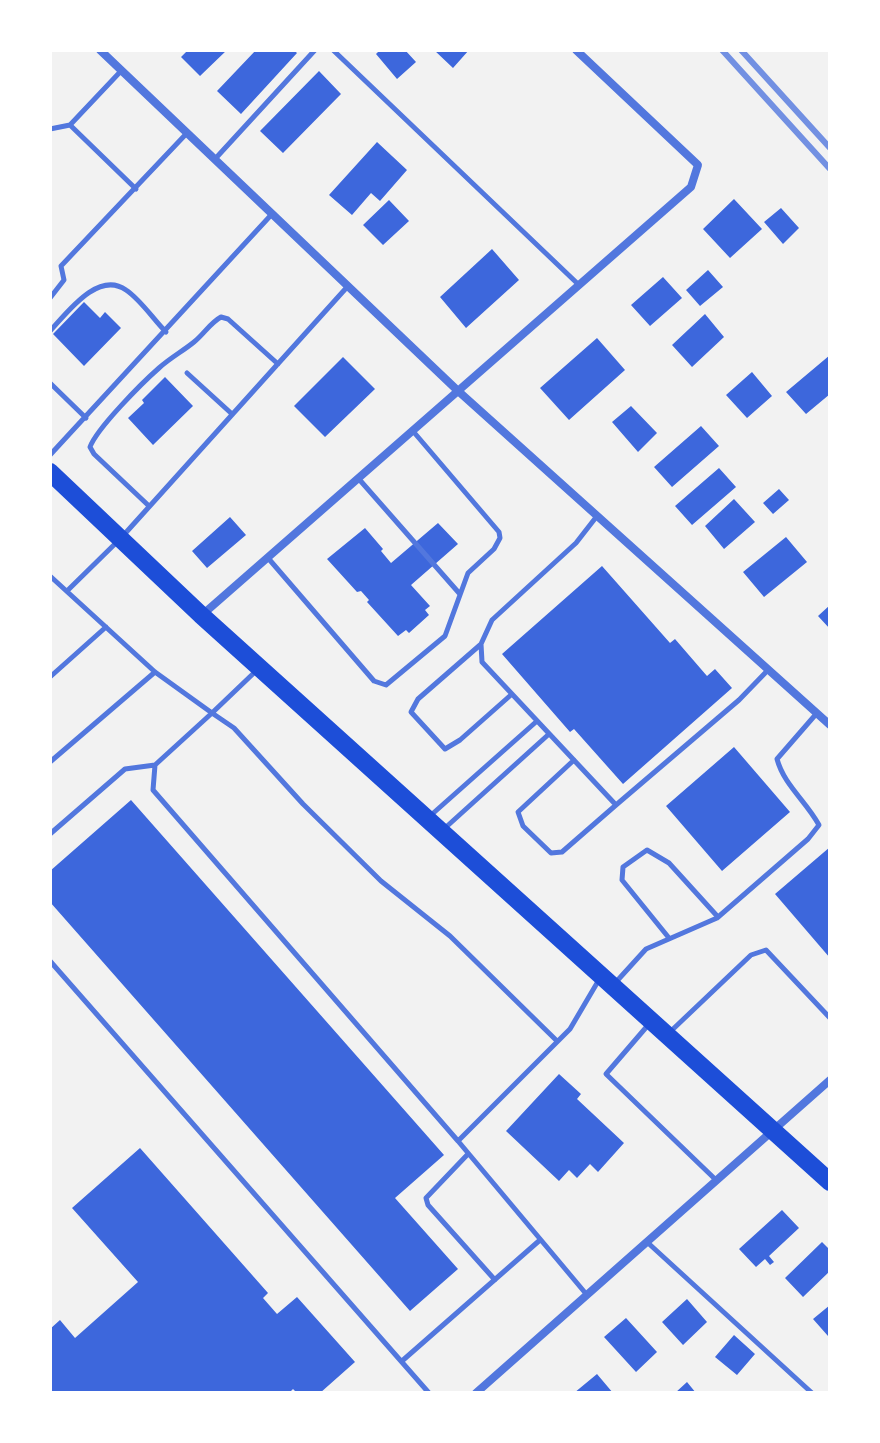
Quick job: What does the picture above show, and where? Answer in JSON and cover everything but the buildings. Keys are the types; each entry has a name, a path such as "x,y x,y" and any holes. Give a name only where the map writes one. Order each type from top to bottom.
{"main road":[{"path":"50,472 201,615 830,1182"}],"street":[{"path":"100,50 457,390 830,724"},
{"path":"201,615 691,187 698,165 576,50"},
{"path":"476,1393 830,1080"}],"lane":[{"path":"215,159 315,50"},
{"path":"333,50 579,285"},
{"path":"50,129 70,125 121,71"},
{"path":"70,125 136,189"},
{"path":"50,298 64,280 61,266 187,133"},
{"path":"50,455 272,214"},
{"path":"50,331 87,294 103,285 125,288 166,332"},
{"path":"67,591 121,538 348,286"},
{"path":"149,506 94,454 90,447 93,439 159,367 194,342 221,317 228,319 278,364"},
{"path":"187,373 232,414"},
{"path":"50,383 86,418"},
{"path":"267,557 374,681 381,685 386,685 445,636 468,573 494,549 500,538 499,532 412,430"},
{"path":"358,478 459,593"},
{"path":"512,694 460,740 445,749 411,712 418,699 481,644 492,620 576,543 597,516"},
{"path":"50,576 155,672 234,728 303,804 381,881 450,936 557,1041"},
{"path":"50,587 56,581"},
{"path":"50,677 106,627"},
{"path":"481,644 482,662 616,805"},
{"path":"50,834 125,769 155,765 259,667"},
{"path":"574,760 518,812 523,826 551,853 562,852 739,700 768,669"},
{"path":"50,762 155,672"},
{"path":"458,1141 570,1029 607,981 646,949 718,917 808,839 819,825 810,809 782,776 777,759 817,713"},
{"path":"434,825 537,721"},
{"path":"434,825 549,734"},
{"path":"155,765 153,790 458,1141 587,1295"},
{"path":"669,938 622,880 623,867 647,850 669,863 718,917"},
{"path":"667,1035 751,955 766,950 830,1018"},
{"path":"50,961 429,1393"},
{"path":"652,1021 606,1074 716,1181"},
{"path":"468,1154 426,1198 428,1205 495,1280"},
{"path":"402,1361 540,1240"},
{"path":"647,1242 812,1393"}],"railway":[{"path":"722,50 830,169"},
{"path":"741,50 830,148"}]}
